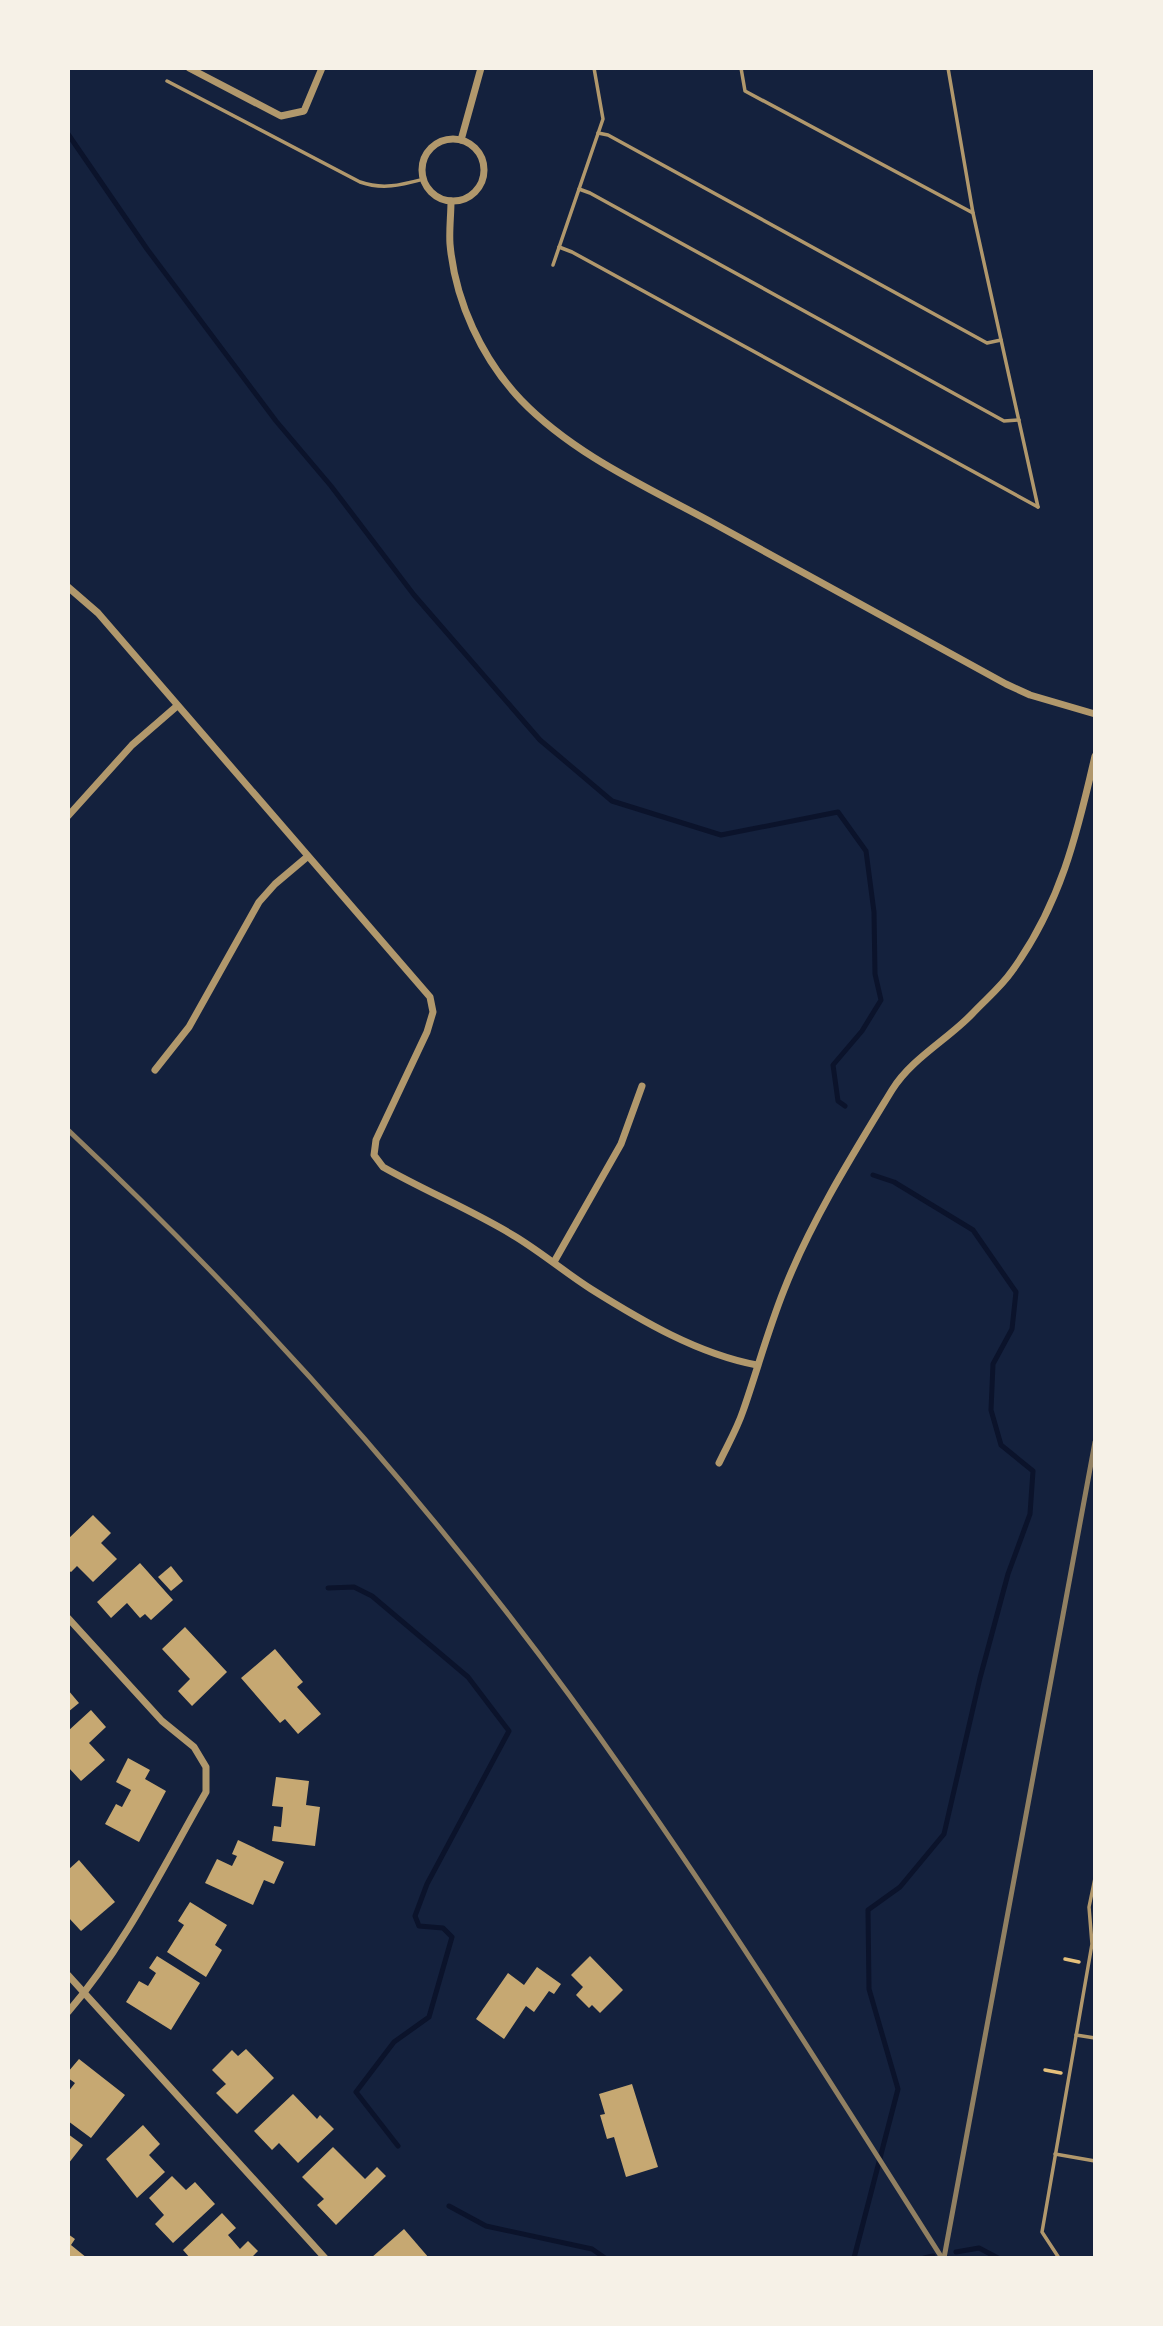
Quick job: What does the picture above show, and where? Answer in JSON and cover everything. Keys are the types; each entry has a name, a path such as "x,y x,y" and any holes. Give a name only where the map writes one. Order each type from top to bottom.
{"street":[{"path":"189,68 281,116 304,111 322,68"},
{"path":"461,141 481,68"},
{"path":"447,140 461,141 479,153 483,179 465,199 451,201 433,193 424,179 424,163 432,148 447,140"},
{"path":"451,201 450,241 454,273 467,317 490,360 520,399 550,427 622,473 1006,684 1030,695 1095,714"},
{"path":"68,587 98,613 430,997 433,1012 427,1032 376,1140 374,1155 383,1167 513,1236 590,1288 697,1347 737,1362 757,1365"},
{"path":"68,816 132,745 177,706"},
{"path":"719,1463 743,1412 785,1288 814,1226 894,1086 927,1052 968,1019 1010,974 1041,927 1061,883 1079,828 1095,756"},
{"path":"155,1070 189,1027 259,902 307,857"},
{"path":"554,1262 621,1144 642,1086"},
{"path":"68,1618 162,1721 194,1747 206,1767 206,1793 130,1927 85,1993 68,2012"},
{"path":"68,1975 325,2258"}],"lane":[{"path":"553,265 603,119 594,68"},
{"path":"741,68 745,91 973,213"},
{"path":"559,247 1038,506 973,213 948,68"},
{"path":"167,81 360,182 388,188 424,179"},
{"path":"598,133 608,135 988,342 1001,340"},
{"path":"579,190 602,200 1004,421 1018,420"},
{"path":"1059,2258 1042,2232 1092,1944 1089,1907 1095,1878"},
{"path":"1076,2035 1095,2038"},
{"path":"1055,2154 1095,2161"}],"building":[{"path":"93,1515 111,1533 101,1543 117,1559 93,1582 77,1566 71,1572 68,1570 68,1539"},
{"path":"140,1563 173,1600 151,1620 145,1614 140,1618 127,1603 111,1618 97,1602"},
{"path":"171,1566 183,1581 171,1591 158,1577"},
{"path":"185,1627 227,1672 192,1706 178,1691 190,1679 162,1649"},
{"path":"275,1649 303,1682 297,1687 321,1714 298,1734 285,1719 280,1723 241,1678"},
{"path":"68,1690 79,1703 68,1712"},
{"path":"91,1710 106,1727 89,1743 105,1760 81,1781 68,1767 68,1731"},
{"path":"128,1758 150,1770 145,1779 166,1791 139,1842 105,1824 116,1804 122,1807 131,1790 116,1782"},
{"path":"276,1777 309,1781 306,1805 320,1807 315,1846 272,1841 274,1826 281,1827 283,1807 272,1806"},
{"path":"238,1840 284,1862 274,1884 264,1880 253,1905 205,1883 217,1859 232,1866 237,1856 232,1854"},
{"path":"79,1860 115,1902 81,1931 68,1917 68,1870"},
{"path":"190,1902 227,1925 215,1945 222,1950 206,1977 167,1952 184,1925 178,1921"},
{"path":"157,1956 200,1983 171,2030 126,2002 139,1981 148,1986 156,1973 149,1968"},
{"path":"590,1956 623,1990 600,2013 592,2005 589,2008 576,1995 583,1987 571,1975"},
{"path":"537,1967 561,1984 554,1994 549,1991 534,2012 526,2006 504,2039 476,2019 508,1973 524,1985"},
{"path":"246,2049 274,2078 237,2114 216,2093 226,2084 212,2070 232,2050 238,2056"},
{"path":"79,2059 125,2095 91,2138 68,2121 68,2092 75,2083 68,2078 68,2072"},
{"path":"632,2084 658,2167 626,2177 614,2137 607,2139 600,2115 605,2114 599,2094"},
{"path":"293,2094 317,2119 320,2115 334,2129 298,2163 279,2143 272,2150 254,2131"},
{"path":"143,2125 160,2144 149,2155 165,2172 137,2198 106,2159"},
{"path":"68,2134 83,2145 68,2164"},
{"path":"333,2147 365,2179 377,2167 386,2176 336,2225 317,2205 324,2199 302,2177"},
{"path":"172,2176 186,2190 195,2182 215,2204 173,2243 155,2224 164,2215 149,2198"},
{"path":"222,2213 236,2228 228,2235 240,2249 248,2241 258,2251 251,2258 190,2258 183,2250"},
{"path":"404,2229 429,2258 371,2258"},
{"path":"68,2234 75,2239 71,2245 87,2258 68,2258"}],"waterway":[{"path":"68,134 147,249 276,421 331,486 414,595 540,740 612,801 721,835 838,812 866,851 874,912 875,974 881,1000 862,1031 833,1065 838,1101 845,1106"},
{"path":"854,2258 898,2089 869,1989 868,1910 900,1887 944,1834 980,1678 1008,1574 1030,1514 1033,1471 1001,1445 991,1410 993,1364 1012,1329 1016,1292 973,1230 894,1182 873,1175"},
{"path":"328,1588 354,1587 372,1596 468,1677 509,1731 427,1884 415,1916 419,1926 443,1928 452,1937 429,2017 394,2042 356,2092 398,2146"},
{"path":"449,2206 486,2226 592,2249 605,2258"},
{"path":"956,2252 979,2248 998,2258"},
{"path":"924,2258 933,2256"}],"railway":[{"path":"68,1130 145,1204 293,1358 434,1521 501,1604 668,1835 942,2258"},
{"path":"944,2258 1095,1442"}]}
